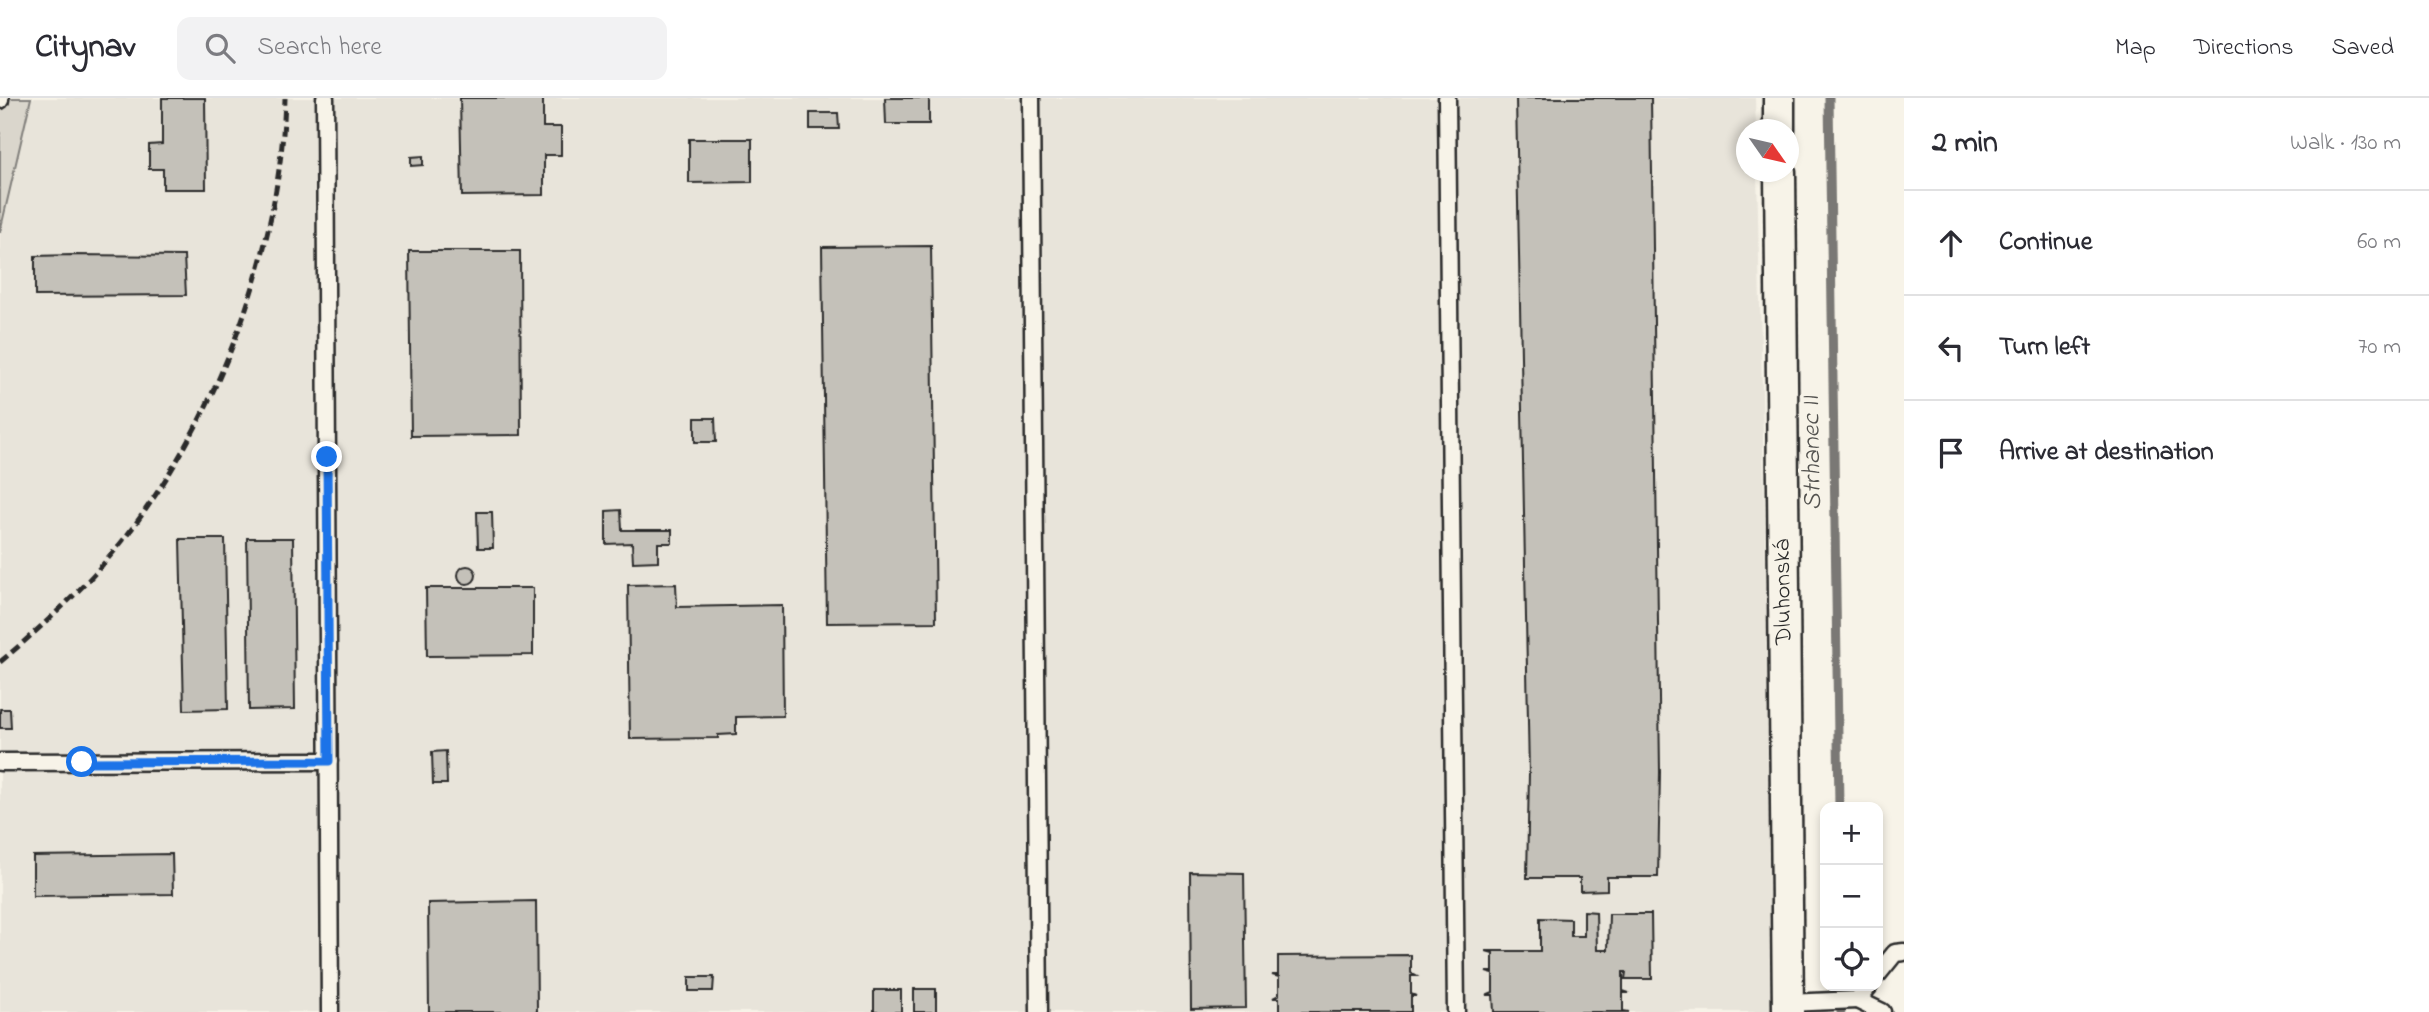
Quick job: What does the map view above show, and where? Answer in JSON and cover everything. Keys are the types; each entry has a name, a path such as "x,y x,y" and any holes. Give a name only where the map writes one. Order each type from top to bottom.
{"street":[{"path":"1779,98 1779,119"},
{"name":"Dluhonská","path":"1780,182 1788,1007"}],"lane":[{"path":"325,98 330,1012"},
{"path":"1031,98 1039,1012"},
{"path":"1447,98 1456,1012"},
{"path":"0,762 329,761"},
{"path":"1883,968 1895,953 1904,952"},
{"path":"1855,1000 1864,991"},
{"path":"1788,1007 1855,1000 1882,1012"}],"shaded area":[{"path":"0,98 31,98 0,232"},
{"path":"31,98 1755,98 1756,119 1736,119 1736,182 1757,182 1776,1012 0,1012 0,232"}],"building":[{"path":"162,98 205,98 206,189 163,189 163,169 149,169 149,145 162,144"},
{"path":"460,98 543,98 543,127 561,127 561,155 544,155 544,195 462,196"},
{"path":"885,98 929,98 929,124 886,124"},
{"path":"1516,98 1651,98 1660,772 1658,877 1607,877 1607,890 1580,891 1580,878 1527,878 1529,773"},
{"path":"810,113 838,113 839,129 810,129"},
{"path":"689,139 752,139 752,182 689,183"},
{"path":"423,156 423,165 411,166 411,157"},
{"path":"931,246 936,622 827,623 822,247"},
{"path":"409,251 520,251 521,435 411,436"},
{"path":"35,256 184,256 186,295 35,296"},
{"path":"695,418 715,418 716,442 695,442"},
{"path":"621,510 622,530 672,530 672,543 658,543 658,561 633,562 632,543 606,544 606,511"},
{"path":"477,512 492,512 493,548 478,548"},
{"path":"247,538 293,538 295,709 249,710"},
{"path":"180,539 225,539 228,709 184,710"},
{"path":"467,566 473,569 476,575 473,581 467,584 461,581 458,575 461,569"},
{"path":"676,584 677,607 782,605 783,716 736,717 736,734 718,735 718,738 630,739 628,585"},
{"path":"426,588 533,588 533,655 427,656"},
{"path":"0,709 10,709 11,728 0,728"},
{"path":"446,751 447,784 433,784 432,752"},
{"path":"172,854 173,894 33,896 33,856"},
{"path":"1190,872 1244,873 1246,1008 1191,1009"},
{"path":"536,901 537,1012 429,1012 428,903"},
{"path":"1584,911 1596,912 1597,950 1608,950 1609,914 1651,914 1652,979 1625,979 1626,972 1623,972 1623,991 1629,993 1623,993 1623,1011 1629,1012 1494,1012 1493,995 1486,995 1493,992 1493,974 1486,972 1493,972 1493,953 1486,951 1540,951 1540,918 1571,919 1571,936 1584,936"},
{"path":"1411,955 1411,973 1416,976 1411,976 1411,994 1416,996 1411,996 1411,1012 1279,1012 1279,998 1273,998 1279,995 1279,977 1272,975 1278,975 1278,956"},
{"path":"689,977 714,977 713,991 689,991"},
{"path":"914,989 936,989 936,1012 914,1012"},
{"path":"874,990 901,990 901,1012 874,1012"}],"waterway":[{"name":"Strhanec II","path":"1829,98 1839,802"},
{"name":"Strhanec II","path":"1841,991 1841,1012"}],"railway":[{"path":"0,662 59,609 114,551 146,509 201,416 225,365 261,260 273,206 285,98"}],"route":[{"path":"82,762 329,761 327,457"}]}
